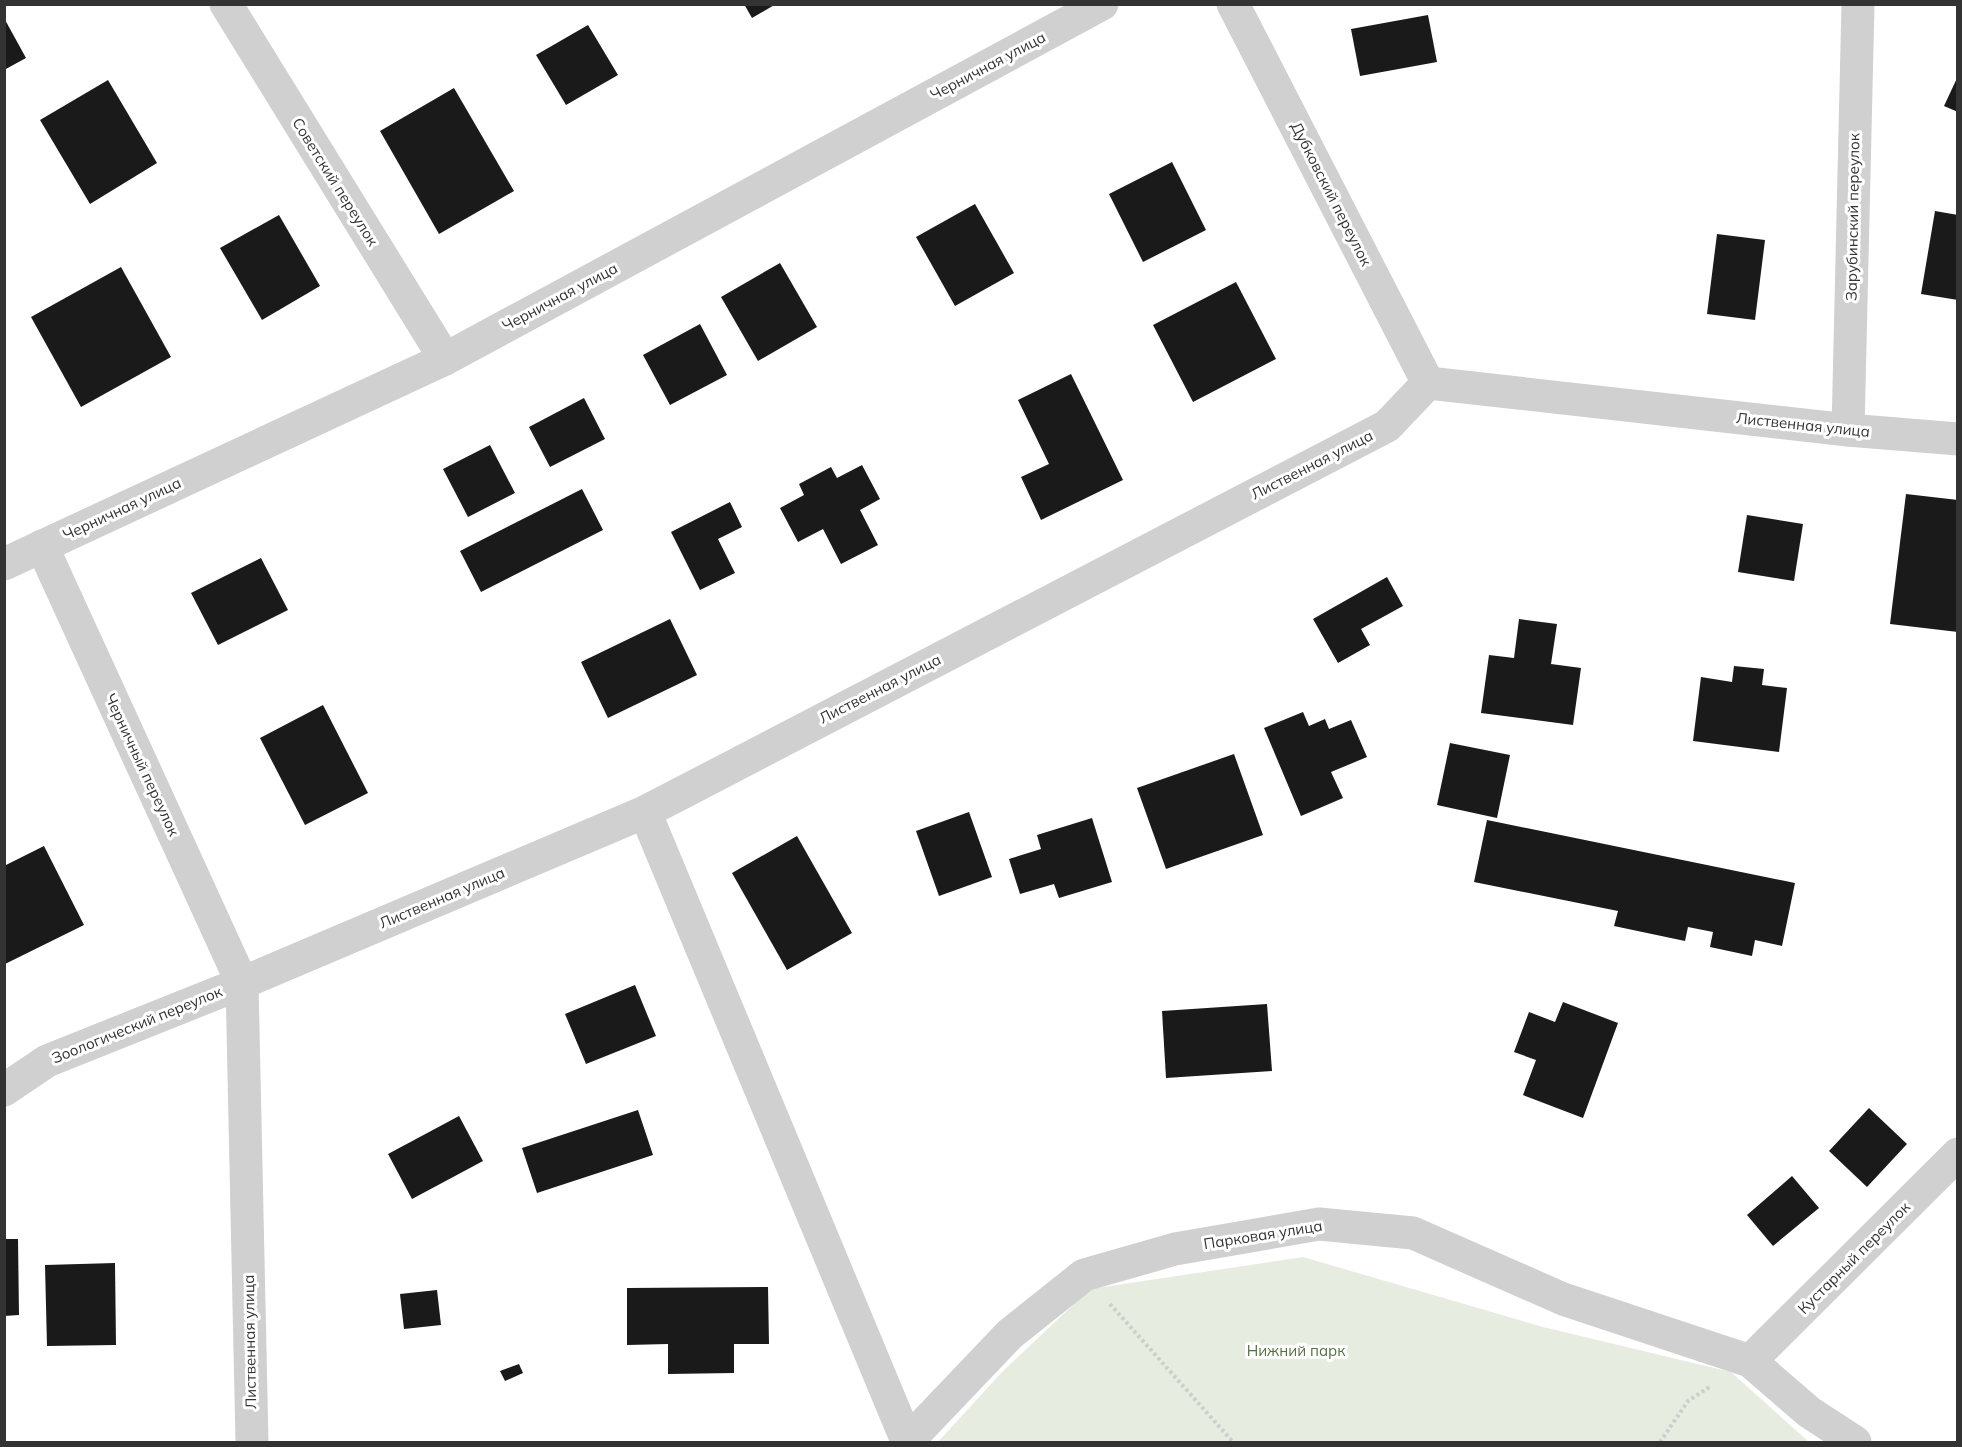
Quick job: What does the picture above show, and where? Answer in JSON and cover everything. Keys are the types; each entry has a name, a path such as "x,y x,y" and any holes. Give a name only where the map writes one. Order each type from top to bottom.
{"street":[{"name":"Советский переулок","path":"226,4 445,359"},
{"name":"Черничная улица","path":"4,564 445,359 1102,4"},
{"name":"Дубковский переулок","path":"1233,4 1428,383"},
{"name":"Зарубинский переулок","path":"1848,430 1858,4"},
{"name":"Лиственная улица","path":"252,1443 242,983 645,812 1387,426 1428,383 1848,430 1958,439"},
{"name":"Черничный переулок","path":"42,546 242,983"},
{"path":"645,812 907,1442"},
{"name":"Зоологический переулок","path":"4,1090 47,1061 242,983"},
{"name":"Кустарный переулок","path":"1750,1361 1958,1154"},
{"name":"Парковая улица","path":"907,1442 1010,1334 1084,1275 1175,1249 1318,1224 1413,1233 1563,1299 1750,1361 1809,1412 1855,1443"}],"path":[{"path":"1084,1275 1233,1443"},
{"path":"1660,1443 1688,1401 1750,1361"}],"green space":[{"name":"Нижний парк","path":"1303,1257 1543,1327 1731,1372 1809,1442 938,1442 1002,1372 1090,1289"}],"building":[{"path":"744,4 776,4 752,18"},
{"path":"1428,15 1437,62 1360,76 1351,29"},
{"path":"4,18 26,58 4,70"},
{"path":"588,25 618,75 566,105 536,55"},
{"path":"1958,76 1958,112 1944,106"},
{"path":"108,80 157,163 90,204 40,120"},
{"path":"454,88 514,191 439,234 380,131"},
{"path":"1172,162 1206,230 1143,262 1109,194"},
{"path":"975,204 1014,273 955,306 916,237"},
{"path":"1935,211 1958,215 1958,300 1921,294"},
{"path":"279,215 320,286 262,320 220,248"},
{"path":"1717,234 1765,240 1755,320 1707,314"},
{"path":"780,263 817,327 758,361 721,297"},
{"path":"121,267 171,357 81,407 31,317"},
{"path":"1236,282 1276,359 1193,402 1153,325"},
{"path":"700,324 727,375 670,405 643,355"},
{"path":"1071,374 1123,480 1041,520 1021,477 1049,464 1018,400"},
{"path":"584,398 605,439 550,467 529,427"},
{"path":"490,445 515,493 468,517 443,469"},
{"path":"862,465 880,499 860,510 878,545 841,564 823,529 798,542 780,508 804,495 799,484 831,467 837,478"},
{"path":"582,489 603,530 481,592 460,551"},
{"path":"1906,494 1958,500 1958,632 1890,624"},
{"path":"730,502 742,527 718,539 735,573 700,590 671,532"},
{"path":"1747,515 1803,524 1794,581 1738,572"},
{"path":"261,558 288,610 218,645 191,593"},
{"path":"1387,577 1403,606 1361,629 1370,645 1338,663 1313,619"},
{"path":"670,619 697,675 608,718 581,662"},
{"path":"1519,619 1557,624 1551,664 1581,668 1573,725 1481,713 1489,655 1514,658"},
{"path":"1734,666 1764,669 1762,685 1787,688 1779,752 1693,741 1701,677 1732,682"},
{"path":"323,705 368,793 305,825 260,738"},
{"path":"1303,712 1309,726 1325,719 1329,729 1351,720 1367,757 1331,772 1343,798 1301,816 1264,728"},
{"path":"1450,743 1510,755 1497,818 1437,805"},
{"path":"1234,754 1263,835 1166,869 1137,788"},
{"path":"969,812 992,877 939,896 916,831"},
{"path":"1092,818 1112,882 1059,898 1054,884 1020,894 1009,859 1041,849 1037,835"},
{"path":"1487,820 1795,883 1782,946 1755,940 1752,956 1710,947 1713,932 1688,927 1685,941 1614,926 1618,911 1474,882"},
{"path":"797,836 852,933 787,970 732,873"},
{"path":"44,846 84,925 5,964 4,866"},
{"path":"635,985 656,1036 586,1064 565,1014"},
{"path":"1563,1002 1618,1023 1583,1118 1523,1095 1536,1060 1514,1052 1529,1012 1555,1022"},
{"path":"1267,1004 1272,1071 1166,1078 1162,1011"},
{"path":"1869,1108 1907,1144 1867,1187 1829,1151"},
{"path":"638,1110 653,1155 537,1193 522,1148"},
{"path":"459,1116 483,1161 412,1199 388,1154"},
{"path":"1792,1176 1819,1208 1773,1246 1747,1215"},
{"path":"4,1239 18,1239 19,1315 4,1316"},
{"path":"115,1263 116,1345 47,1346 45,1265"},
{"path":"768,1287 769,1344 734,1344 734,1373 668,1374 668,1344 627,1345 627,1288"},
{"path":"437,1290 441,1325 404,1329 400,1294"},
{"path":"519,1364 523,1373 505,1381 500,1371"}]}
